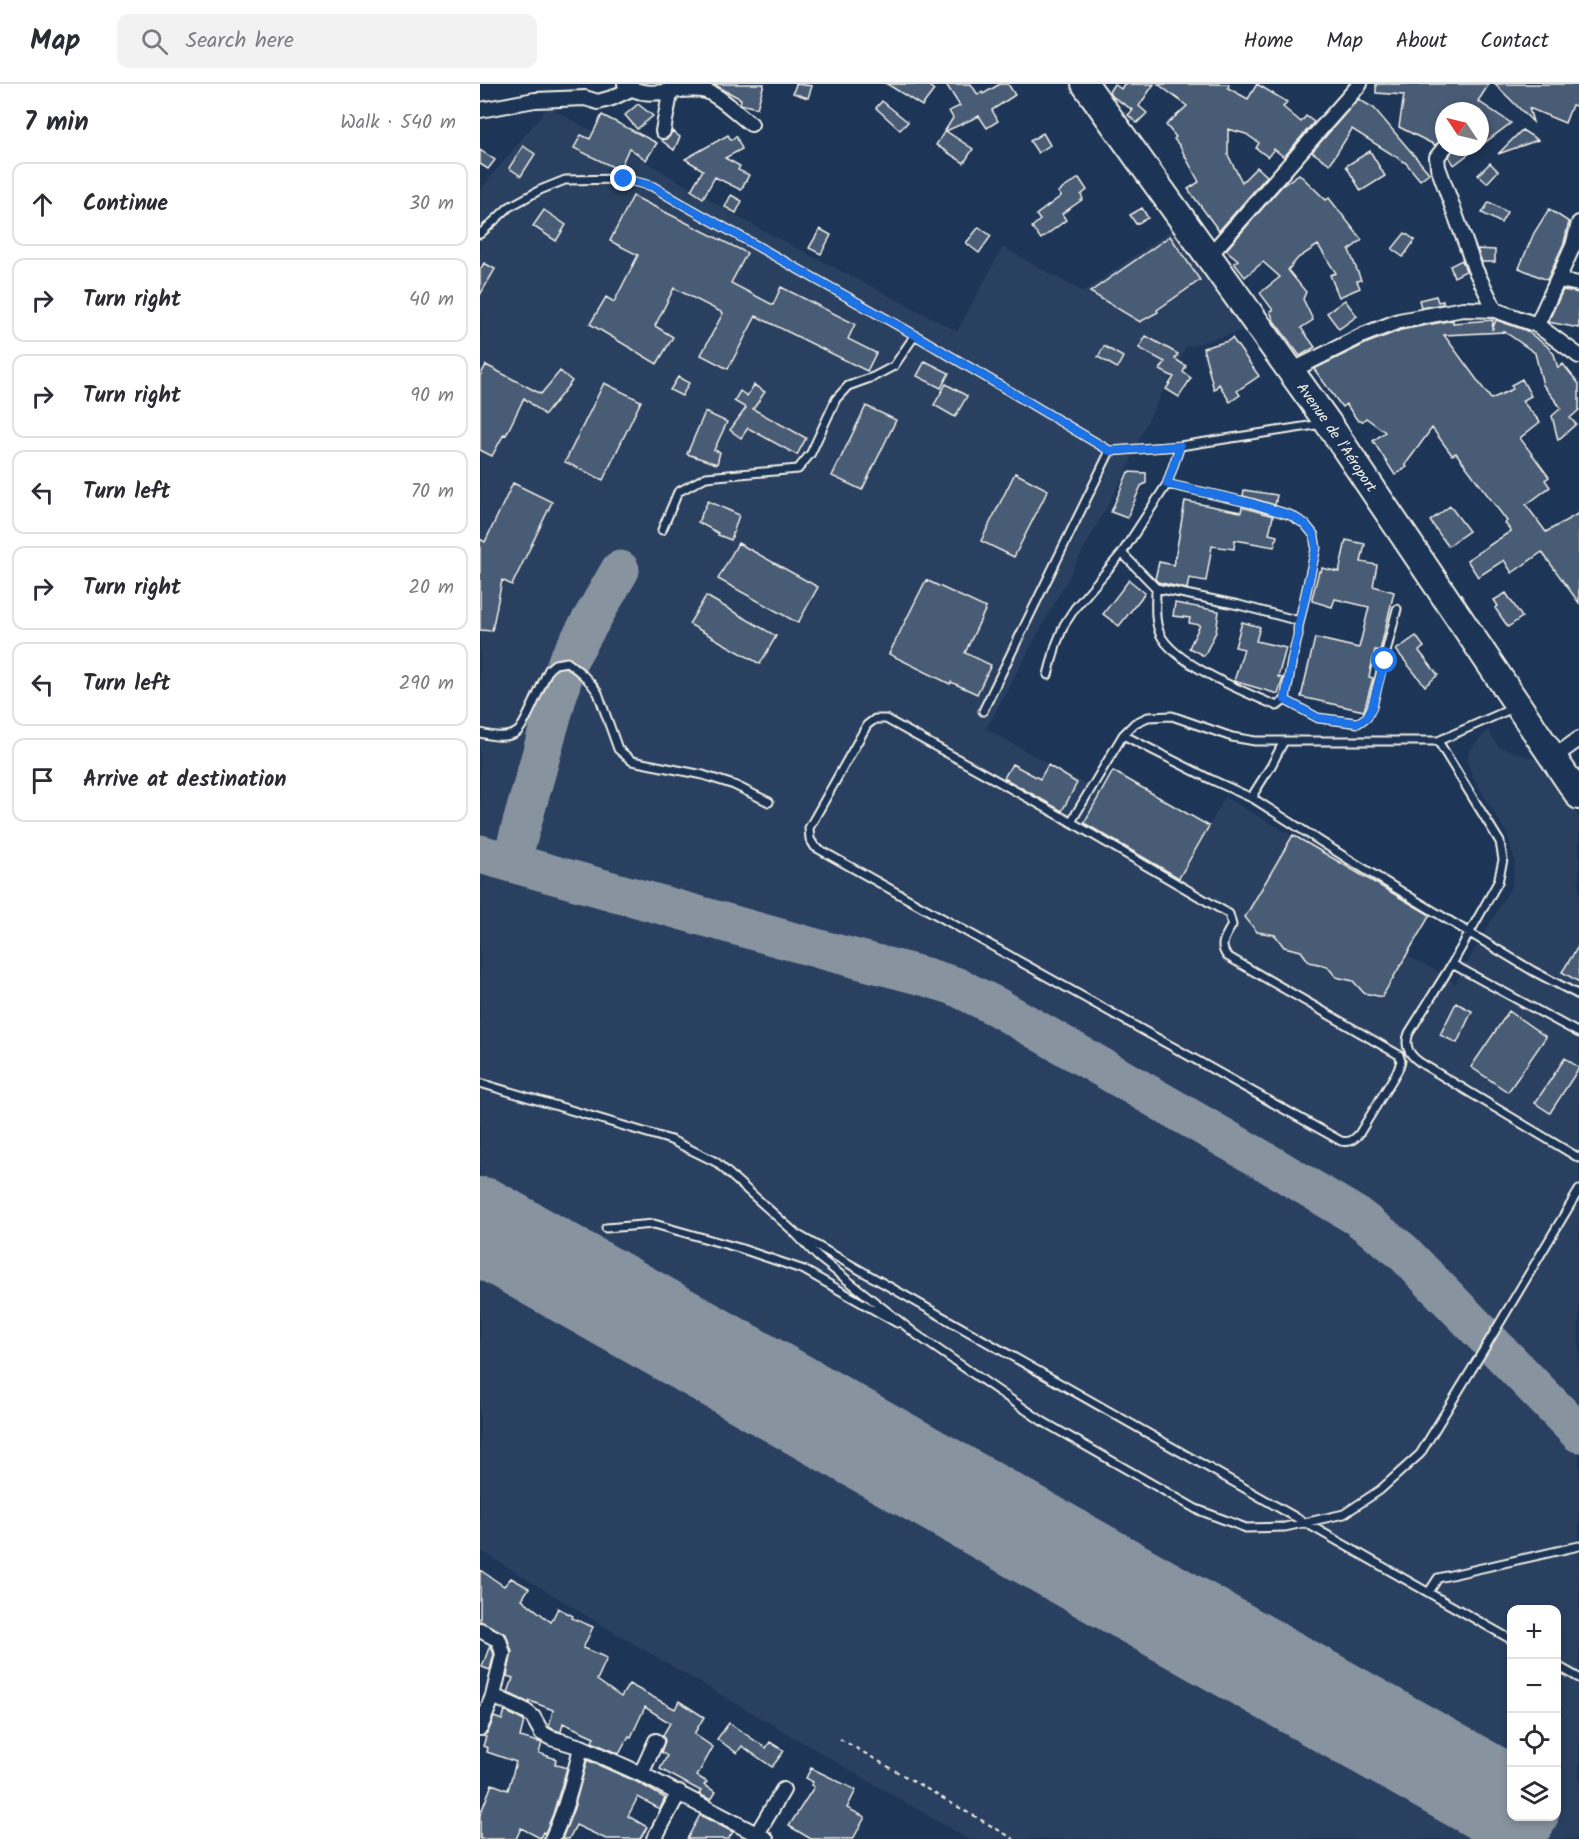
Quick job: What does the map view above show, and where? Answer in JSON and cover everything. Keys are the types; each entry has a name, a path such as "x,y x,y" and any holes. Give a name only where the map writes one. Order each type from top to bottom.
{"highway":[{"name":"Avenue de l'Aéroport","path":"1085,84 1328,423 1579,796"}],"street":[{"path":"1209,256 1360,84"},
{"path":"480,110 535,100 585,98 598,102 612,99 628,87 682,88 706,91 751,124"},
{"path":"663,131 671,88"},
{"path":"1438,156 1438,167 1474,269 1495,310"},
{"path":"1537,325 1559,280 1573,246 1579,223"},
{"path":"1559,280 1579,284"},
{"path":"1291,371 1364,335 1399,321 1463,309 1495,310 1537,325 1579,356"},
{"path":"1554,757 1579,739"},
{"path":"480,1630 499,1640 503,1654 493,1696 480,1728"},
{"path":"493,1696 524,1710 533,1717 543,1733 551,1738 581,1747 642,1774 759,1837 783,1790"},
{"path":"642,1774 656,1741"},
{"path":"552,1839 573,1784 581,1747"},
{"path":"654,1839 679,1792"}],"lane":[{"path":"480,234 508,207 565,180 624,179 652,186 915,335 1110,451 1180,446 1328,423"},
{"path":"662,530 678,492 706,477 798,469 811,453 836,399 848,386 894,366 915,335"},
{"path":"1048,675 1064,625 1075,608 1122,553 1167,484 1180,446"},
{"path":"983,711 1110,451"},
{"path":"1156,588 1156,621 1165,643 1197,668 1235,688 1277,706 1285,700 1299,621 1316,548 1314,535 1305,524 1290,515 1251,503 1167,484"},
{"path":"1122,553 1156,588 1239,605 1299,621"},
{"path":"1285,700 1318,718 1358,723 1367,717 1379,684 1397,609"},
{"path":"480,733 510,736 520,730 549,669 555,664 567,662 593,685 618,749 632,761 703,775 734,785 769,802"},
{"path":"1071,822 1123,735 1135,723 1148,717 1172,716 1232,737 1255,741 1438,741 1518,706"},
{"path":"875,719 886,719 1071,822 1229,914 1232,925 1222,943 1222,950 1227,956 1399,1055 1401,1061 1398,1070 1355,1139 1348,1142 1341,1141 815,847 810,839 809,828 867,725 875,719"},
{"path":"1123,735 1254,799 1348,859 1579,995"},
{"path":"1254,799 1254,793 1284,741"},
{"path":"1438,741 1500,842 1503,860 1498,882 1487,904 1409,1033 1406,1041 1408,1050 1413,1058 1579,1158"},
{"path":"1452,964 1579,1033"},
{"path":"480,1083 671,1140 716,1162 818,1257 917,1335 1042,1421 1196,1509 1246,1528 1285,1527 1344,1514 1380,1490 1420,1454 1579,1190"},
{"path":"606,1228 654,1224 739,1248 804,1270 917,1335"},
{"path":"793,1232 1507,1637"},
{"path":"1429,1592 1438,1578 1579,1546"},
{"path":"1561,1667 1579,1678"}],"path":[{"path":"840,1739 1014,1839"}],"shaded area":[{"path":"548,107 613,142 743,220 957,331 1003,247 1083,292 1173,229 1242,331 1186,347 1141,434 1129,466 986,729 1101,793 1113,771 1209,826 1225,797 1430,915 1406,955 1444,975 1455,984 1512,885 1515,861 1507,834 1473,778 1467,761 1469,751 1488,730 1499,747 1541,761 1579,817 1579,1839 968,1839 600,1624 480,1550 480,190"}],"building":[{"path":"713,84 764,84 757,108 740,104 741,99"},
{"path":"796,84 812,86 808,98 793,93"},
{"path":"887,84 927,84 934,90 922,106"},
{"path":"946,84 971,84 978,95 1000,84 1008,84 1015,95 992,110 998,121 987,128 979,116 946,131 973,149 964,163 936,145 953,118 949,111 960,106"},
{"path":"1114,84 1121,89 1124,84 1154,84 1139,106 1147,113 1137,123 1128,115 1133,110 1109,92"},
{"path":"1158,84 1229,84 1228,88 1248,99 1257,84 1287,102 1283,107 1301,122 1306,116 1314,122 1284,157 1274,149 1268,157 1256,148 1259,143 1246,134 1228,129 1228,155 1242,182 1257,167 1267,176 1219,231 1188,189 1199,182 1174,139 1176,137 1166,125 1187,106"},
{"path":"1376,84 1489,84 1480,102 1435,102 1435,145 1399,127 1404,95 1376,93"},
{"path":"1495,84 1579,84 1579,107 1572,105 1565,123 1529,108 1533,122"},
{"path":"1358,99 1374,108 1429,173 1420,180 1406,163 1352,129 1330,164 1312,152"},
{"path":"882,101 908,122 900,130 876,108"},
{"path":"638,104 653,116 637,129 625,115"},
{"path":"1489,108 1511,123 1489,139"},
{"path":"602,115 657,143 646,160 629,148 619,170 574,148 581,135 590,139"},
{"path":"1522,130 1538,140 1498,154"},
{"path":"672,131 680,137 674,150 661,140 669,137"},
{"path":"1043,133 1050,145 1038,153 1030,141"},
{"path":"728,135 731,140 736,136 742,149 725,158 740,166 738,170 749,175 741,190 715,177 703,198 691,190 703,170 685,159"},
{"path":"523,146 535,154 521,176 509,168"},
{"path":"480,150 495,160 488,169 480,164"},
{"path":"1370,151 1385,176 1361,191 1346,166"},
{"path":"1450,156 1466,156 1454,165"},
{"path":"1490,163 1498,171 1487,183 1478,175"},
{"path":"1299,174 1326,200 1329,198 1362,240 1349,250 1361,280 1357,281 1360,288 1339,297 1330,275 1336,273 1318,245 1298,258 1288,270 1306,292 1303,299 1313,320 1301,328 1315,347 1300,356 1274,321 1270,311 1273,310 1260,293 1280,277 1263,262 1245,277 1234,263 1238,260 1226,250 1282,186"},
{"path":"1079,178 1087,190 1081,195 1083,199 1062,214 1066,220 1041,239 1032,227 1040,220 1036,215 1061,196 1058,192"},
{"path":"731,195 742,201 736,213 725,207"},
{"path":"633,196 747,253 731,283 773,305 781,287 855,324 848,339 876,353 867,371 756,316 728,369 701,355 723,313 674,288 655,326 673,337 657,364 590,324 606,297 614,302 638,255 610,241"},
{"path":"1489,202 1507,212 1501,223 1482,213"},
{"path":"1142,208 1148,218 1136,224 1130,215"},
{"path":"1549,209 1569,222 1564,243 1547,280 1519,268 1534,233"},
{"path":"544,210 566,225 556,241 533,226"},
{"path":"979,227 991,236 979,253 966,243"},
{"path":"820,229 831,235 821,254 809,248"},
{"path":"1405,233 1415,240 1403,257 1392,249"},
{"path":"1170,236 1200,280 1157,310 1158,312 1140,322 1090,292"},
{"path":"1477,249 1495,250 1495,262 1482,262"},
{"path":"1462,260 1466,271 1454,277 1450,266"},
{"path":"484,263 495,269 480,295 480,270"},
{"path":"1563,290 1579,293 1579,328 1548,322"},
{"path":"1436,296 1438,302 1443,301 1443,304 1421,308 1419,300"},
{"path":"1345,300 1357,316 1339,329 1327,313"},
{"path":"1453,320 1453,323 1493,320 1492,330 1496,320 1525,330 1547,346 1554,354 1558,368 1563,364 1579,384 1579,410 1570,418 1576,424 1558,440 1552,416 1561,408 1543,385 1535,353 1505,332 1444,335 1491,399 1513,389 1511,385 1522,379 1531,396 1522,401 1540,422 1520,438 1549,477 1545,480 1550,487 1526,505 1546,532 1579,513 1579,603 1542,552 1512,573 1504,560 1478,577 1467,560 1511,531 1505,523 1507,521 1456,453 1452,455 1432,428 1405,465 1407,467 1395,475 1373,441 1385,432 1366,418 1358,421 1346,404 1342,407 1314,369 1367,343 1401,330"},
{"path":"1146,336 1178,354 1175,359 1186,366 1183,372 1191,378 1179,397 1166,389 1174,377 1160,370 1165,362 1139,348"},
{"path":"1232,338 1259,376 1237,391 1240,395 1230,402 1219,384 1214,390 1203,348"},
{"path":"1104,346 1123,357 1117,368 1098,357"},
{"path":"925,361 949,373 941,388 917,376"},
{"path":"486,365 541,394 560,371 572,381 545,415 524,398 506,435 504,434 492,456 480,450 480,376"},
{"path":"678,377 689,383 682,396 670,390"},
{"path":"604,383 641,401 603,480 565,462"},
{"path":"946,384 967,396 955,417 934,405"},
{"path":"754,385 765,392 753,409 806,438 797,455 748,428 741,438 730,430 746,408 734,401 740,391 747,396"},
{"path":"866,406 896,420 862,490 832,476"},
{"path":"705,412 727,422 714,450 720,452 717,464 687,454"},
{"path":"1128,472 1146,473 1146,483 1141,486 1127,518 1111,512"},
{"path":"1015,473 1048,490 1014,557 981,541"},
{"path":"513,483 552,502 512,585 502,580 492,631 480,630 480,539 485,542"},
{"path":"1244,490 1277,495 1275,505 1243,496"},
{"path":"708,501 739,515 731,540 718,535 698,522"},
{"path":"1185,501 1241,512 1242,507 1273,516 1269,534 1277,536 1274,547 1235,540 1234,549 1212,546 1206,581 1189,578 1187,589 1158,582 1155,579 1159,562 1174,565"},
{"path":"1450,506 1469,531 1448,546 1430,521"},
{"path":"1346,540 1365,544 1361,562 1377,565 1373,586 1394,592 1380,651 1375,650 1369,677 1373,678 1364,711 1301,697 1315,638 1359,648 1369,607 1335,599 1332,607 1312,601 1319,571 1321,572 1322,568 1339,572"},
{"path":"738,543 818,587 798,623 718,579"},
{"path":"926,580 986,608 965,653 991,665 977,694 951,682 950,684 889,654"},
{"path":"1129,580 1145,593 1119,626 1103,614"},
{"path":"1506,593 1522,617 1508,627 1495,608 1498,606 1494,600"},
{"path":"706,596 776,636 760,664 689,624"},
{"path":"1175,603 1219,611 1216,632 1204,656 1189,648 1200,625 1189,623 1190,618 1173,616"},
{"path":"1242,622 1260,627 1256,641 1286,648 1278,677 1283,678 1278,694 1234,681 1244,649 1235,647"},
{"path":"1416,636 1424,647 1419,651 1438,675 1425,686 1396,650"},
{"path":"1012,764 1040,779 1048,765 1077,783 1062,811 1004,778"},
{"path":"1113,771 1209,826 1179,878 1084,823"},
{"path":"1293,835 1430,915 1382,997 1364,993 1353,981 1336,977 1327,966 1309,962 1301,951 1284,947 1275,935 1257,932 1245,917"},
{"path":"1579,945 1579,982 1562,972"},
{"path":"1456,1003 1472,1011 1457,1043 1440,1035"},
{"path":"1509,1011 1546,1037 1508,1092 1471,1067"},
{"path":"1565,1058 1579,1068 1550,1113 1535,1103"},
{"path":"480,1570 504,1586 511,1578 529,1588 522,1599 551,1622 558,1608 573,1616 572,1618 593,1627 583,1648 607,1658 597,1680 621,1697 629,1684 675,1709 679,1701 704,1717 694,1734 713,1747 697,1776 707,1782 704,1785 716,1792 711,1800 699,1794 701,1791 660,1769 667,1756 661,1752 665,1741 663,1735 670,1723 645,1707 631,1737 629,1736 619,1754 592,1742 594,1737 563,1723 561,1732 549,1727 553,1710 530,1701 529,1703 508,1693 513,1678 507,1676 512,1652 506,1634 480,1621"},
{"path":"490,1645 494,1654 490,1670 482,1667"},
{"path":"505,1711 524,1721 520,1737 542,1743 539,1753 556,1759 555,1764 567,1768 553,1814 545,1833 543,1832 540,1838 521,1828 516,1839 480,1839 480,1815 492,1784 508,1790 516,1762 487,1752 488,1748 483,1746 486,1737 483,1736 488,1732 494,1717 502,1720"},
{"path":"729,1723 766,1748 770,1742 784,1751 772,1767 742,1746 737,1753 717,1739"},
{"path":"587,1760 637,1782 665,1798 660,1809 638,1797 628,1816 647,1827 640,1839 606,1839 576,1825 569,1839 562,1839 574,1808"},
{"path":"811,1768 856,1790 847,1808 865,1817 853,1839 811,1839 789,1826 814,1787 811,1785 813,1782 806,1778"},
{"path":"700,1815 733,1832 728,1839 687,1839"}],"taxiway":[{"path":"511,863 567,662 620,570"},
{"path":"480,854 926,977 955,986 997,1007 1358,1217 1402,1251 1579,1433"}],"runway":[{"path":"480,1225 1507,1804"}],"route":[{"path":"624,179 652,186 915,335 1110,451 1180,446 1167,484 1251,503 1290,515 1305,524 1314,535 1316,548 1285,700 1318,718 1358,723 1367,717 1372,707 1385,661"}]}
